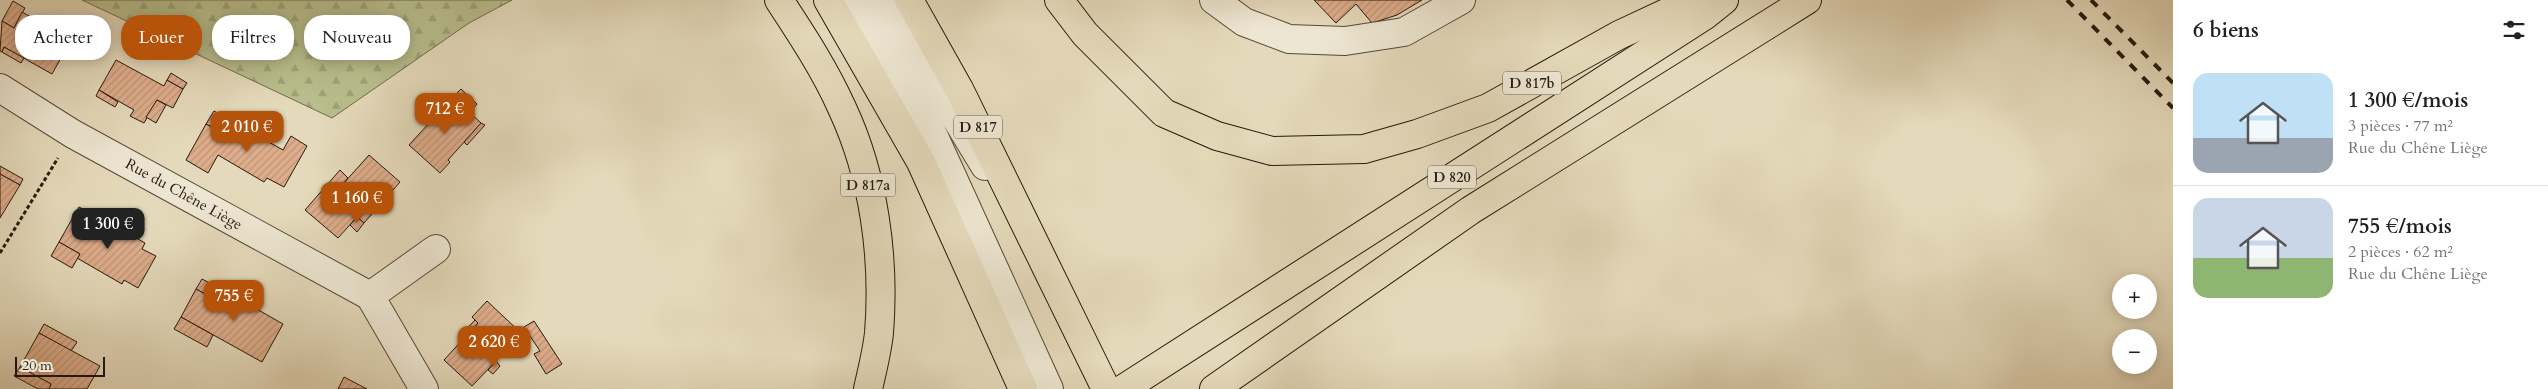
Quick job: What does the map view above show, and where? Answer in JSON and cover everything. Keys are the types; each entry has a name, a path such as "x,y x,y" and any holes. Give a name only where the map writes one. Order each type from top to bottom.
{"main road":[{"name":"D 817a","path":"779,0 814,55 843,108 867,174 880,256 879,334 868,389"},
{"path":"828,0 921,162 1023,389"},
{"name":"D 817","path":"909,0 959,89 1106,389"},
{"name":"D 817b","path":"1059,0 1085,34 1164,113 1217,136 1272,151 1364,149 1418,134 1488,108 1619,35 1694,0"},
{"name":"D 820","path":"1123,389 1696,21 1724,0"},
{"name":"D 820","path":"1214,389 1470,210 1807,0"}],"street":[{"path":"857,0 925,117 1049,389"},
{"path":"884,0 1041,256"},
{"path":"1214,0 1244,22 1289,39 1345,41 1404,32 1461,0"},
{"name":"Rue du Chêne Liège","path":"0,88 73,134 370,296"},
{"path":"424,389 370,296 436,249"}],"path":[{"path":"0,253 73,134"}],"green space":[{"path":"82,0 512,0 469,23 332,118 202,57 202,15 121,15 121,18"}],"building":[{"path":"1314,0 1422,0 1397,15 1372,23 1356,4 1336,23"},
{"path":"13,1 25,8 21,15 15,15 14,28 2,21"},
{"path":"2,21 14,28 15,26 15,53 4,47 2,52 0,51"},
{"path":"4,47 15,53 15,60 2,52"},
{"path":"27,60 60,60 52,74"},
{"path":"116,60 164,86 167,80 183,89 173,108 157,100 144,123 130,116 134,110 99,90"},
{"path":"171,73 187,83 183,89 167,80"},
{"path":"461,89 477,104 470,112 453,97"},
{"path":"99,90 118,102 115,107 96,96"},
{"path":"453,97 481,123 448,160 450,162 440,173 409,145"},
{"path":"157,100 166,105 156,123 146,117"},
{"path":"214,111 228,119 221,132 206,124"},
{"path":"228,119 283,150 291,136 307,146 284,187 267,178 264,182 218,155 208,173 186,160 206,124 221,132"},
{"path":"481,123 485,125 467,145 464,142"},
{"path":"369,155 400,182 364,223 357,217 338,238 305,210 326,186 335,193"},
{"path":"0,166 23,179 20,185 0,174"},
{"path":"340,170 348,178 335,193 326,186"},
{"path":"0,174 20,185 0,218"},
{"path":"79,207 105,220 102,225 76,212"},
{"path":"76,212 102,225 105,220 145,243 142,249 156,256 138,288 124,280 122,284 77,258 80,254 59,242"},
{"path":"357,217 364,223 357,232 350,225"},
{"path":"59,242 80,254 72,268 51,256"},
{"path":"202,279 225,291 220,292 216,300 196,289"},
{"path":"196,289 216,300 220,292 225,291 283,324 262,362 181,317"},
{"path":"487,301 522,334 472,386 444,360 478,323 472,317"},
{"path":"181,317 213,335 207,347 174,329"},
{"path":"475,320 478,323 463,339 460,336"},
{"path":"534,321 562,364 546,374 534,354 540,351 524,327"},
{"path":"44,324 77,342 71,351 39,333"},
{"path":"39,333 100,366 87,389 49,389 51,384 20,367"},
{"path":"496,361 500,366 493,374 488,370"},
{"path":"20,367 51,384 49,389 38,389 14,376"},
{"path":"344,377 367,389 338,389"}],"railway":[{"path":"2067,0 2173,108"},
{"path":"2091,0 2173,83"}]}
